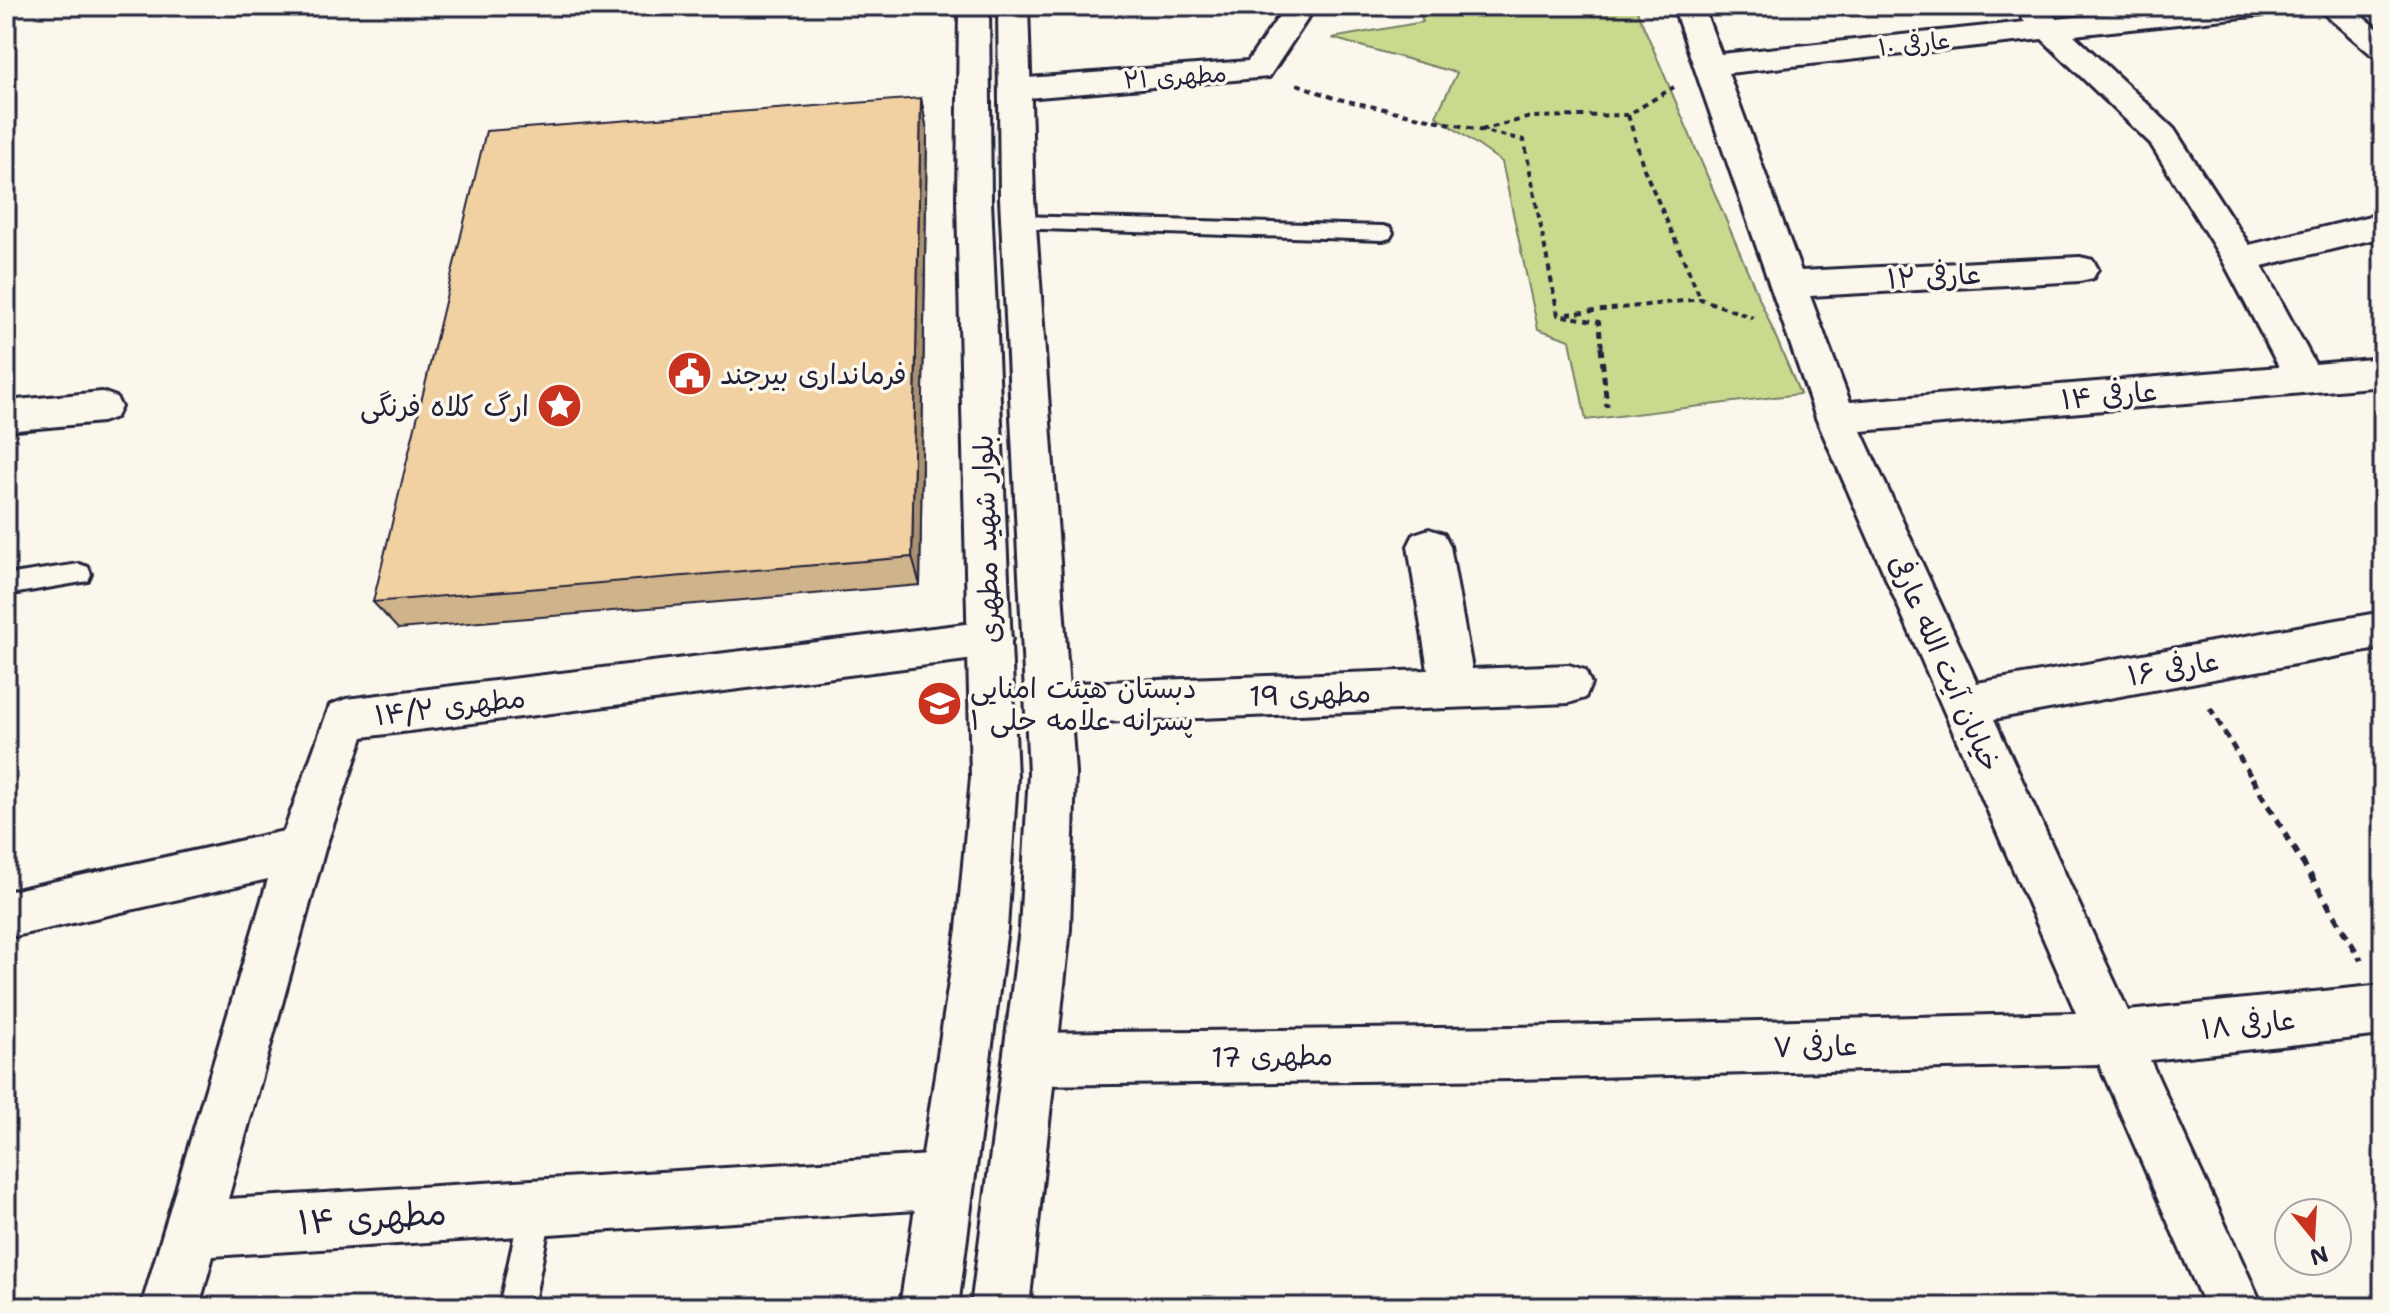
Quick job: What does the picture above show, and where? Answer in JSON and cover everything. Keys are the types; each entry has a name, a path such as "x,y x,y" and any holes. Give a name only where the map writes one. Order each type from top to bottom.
{"street":[{"name":"بلوار شهید مطهری","path":"929,1307 982,929 994,777 974,201 974,6"},
{"name":"بلوار شهید مطهری","path":"1000,1307 1045,929 1052,773 1018,223 1013,6"},
{"name":"مطهری ۲۱","path":"1015,89 1258,70 1301,6"},
{"name":"خیابان آیت الله عارفی","path":"1688,6 1836,418 2234,1307"},
{"name":"عارفی ۱۰","path":"1710,65 2038,18 2262,6"},
{"path":"2330,6 2383,48"},
{"path":"2038,18 2162,136 2240,259 2304,378"},
{"path":"2240,259 2383,225"},
{"name":"عارفی ۱۲","path":"1788,284 2080,269"},
{"name":"عارفی ۱۴","path":"1836,418 2383,372"},
{"path":"6,416 102,407"},
{"path":"1429,546 1453,689"},
{"name":"عارفی ۱۶","path":"1964,705 2383,630"},
{"name":"مطهری ۱۴/۲","path":"301,849 346,719 990,639"},
{"name":"مطهری 19","path":"1050,704 1569,684"},
{"path":"6,915 301,849 170,1307"},
{"name":"عارفی ۱۸","path":"2114,1038 2375,990"},
{"name":"عارفی ۷","path":"1515,1053 2114,1038"},
{"name":"مطهری 17","path":"1030,1059 1515,1053"},
{"name":"مطهری ۱۴","path":"192,1229 947,1181"}],"lane":[{"path":"1018,223 1383,233"},
{"path":"6,585 79,574"},
{"path":"516,1307 537,1206"}],"path":[{"path":"1480,130 1531,117 1628,115 1710,65"},
{"path":"1258,70 1334,98 1524,140 1558,315"},
{"path":"1628,115 1644,169 1701,299"},
{"path":"1558,315 1701,299 1807,338"},
{"path":"1558,315 1599,322 1607,407"},
{"path":"2185,666 2375,990"}],"green space":[{"path":"1418,6 1635,6 1800,394 1586,420 1570,340 1538,329 1502,162 1436,116 1457,73 1332,38 1423,22"}],"building":[{"name":"فرمانداری بیرجند","path":"921,98 912,557 373,602 486,131"}],"place":[{"name":"فرمانداری بیرجند","path":"689,374"},
{"name":"ارگ کلاه فرنگی","path":"560,406"},
{"name":"دبستان هیئت امنایی پسرانه علامه حلی ۱","path":"939,704"}]}
